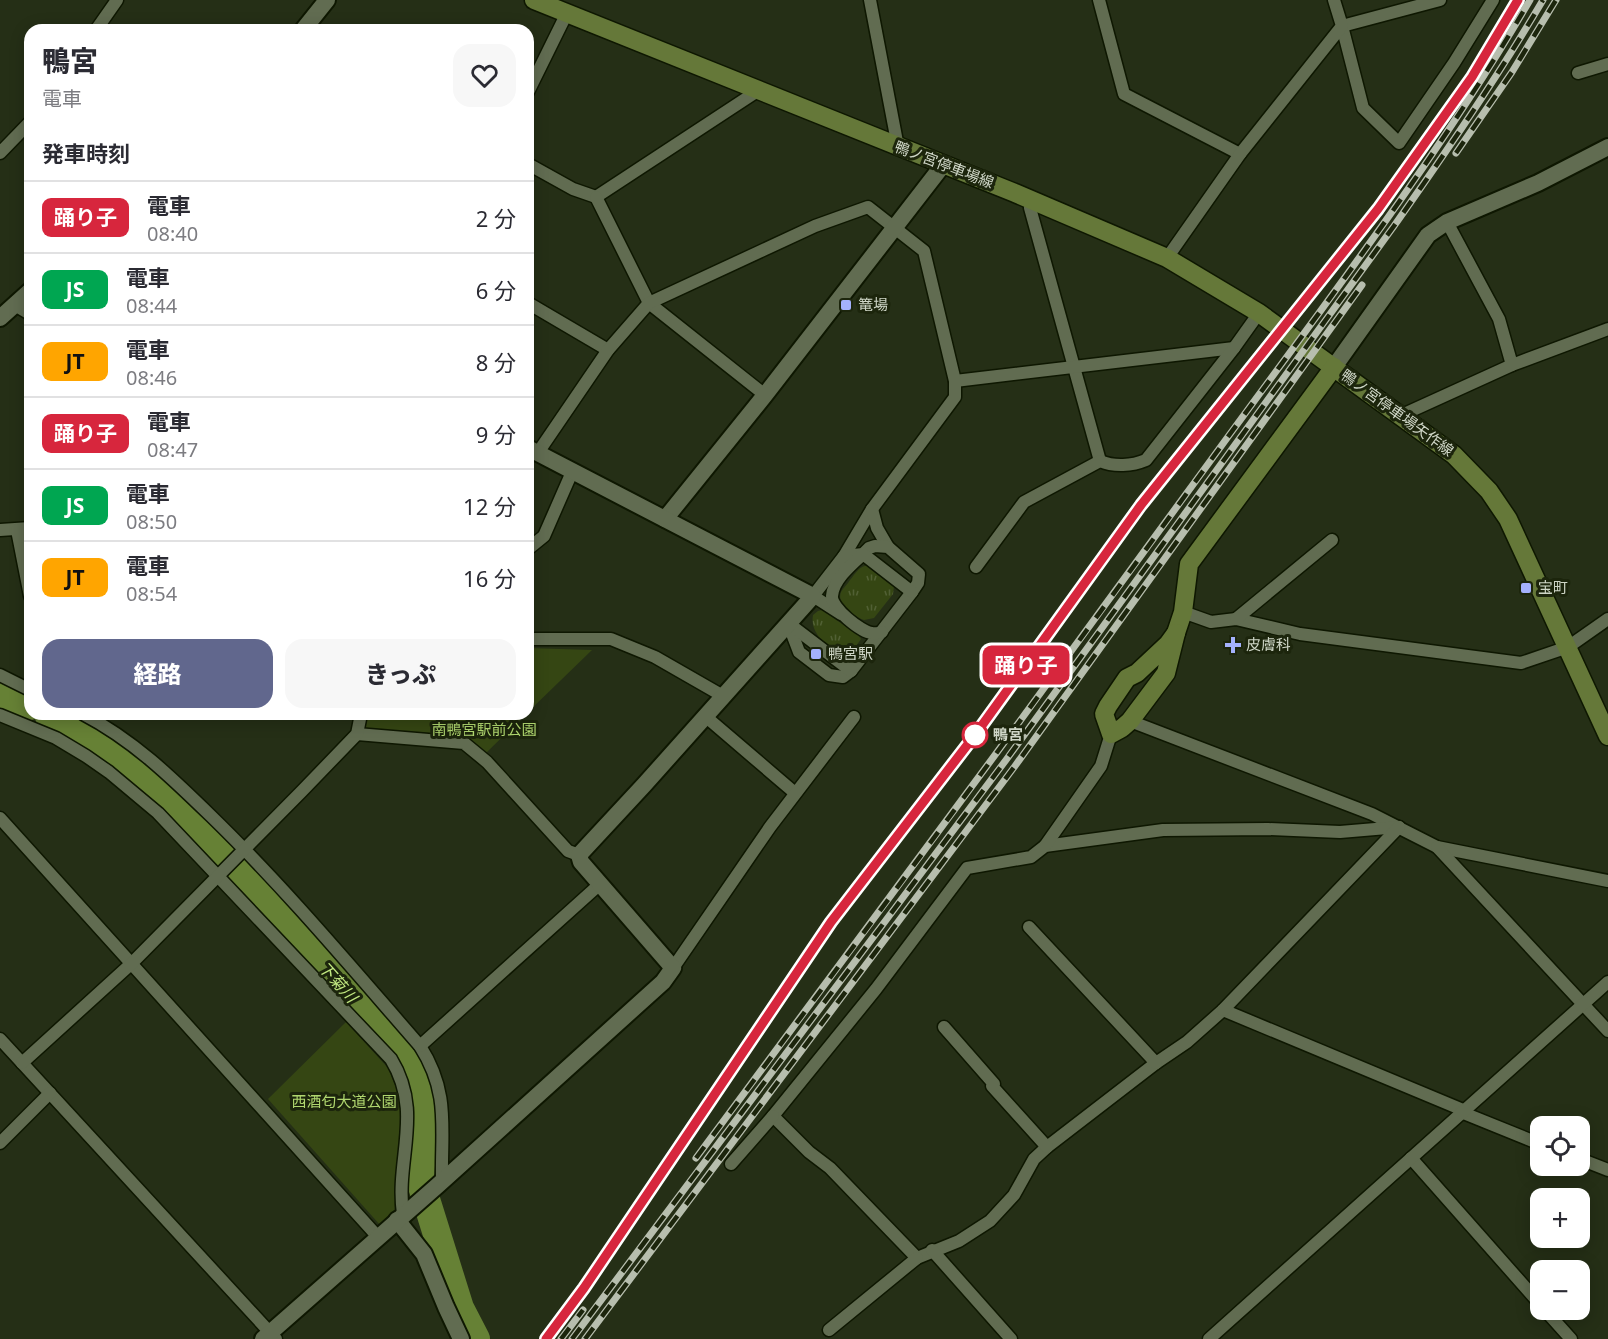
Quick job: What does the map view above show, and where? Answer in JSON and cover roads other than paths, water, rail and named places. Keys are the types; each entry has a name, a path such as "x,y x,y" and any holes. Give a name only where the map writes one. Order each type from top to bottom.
{"main road":[{"name":"鴨ノ宮停車場線","path":"539,1 1035,202 1167,258 1259,313 1334,367"},
{"name":"鴨ノ宮停車場矢作線","path":"1176,633 1168,644 1137,673 1127,678 1108,706 1104,714 1111,734 1130,720 1166,673 1183,612 1189,564 1334,367 1454,454 1489,490 1508,519 1608,736"}],"street":[{"path":"100,24 117,0"},
{"path":"308,24 327,0"},
{"path":"870,0 898,147"},
{"path":"1099,0 1124,94 1240,154"},
{"path":"1334,0 1363,108 1399,143 1454,63 1488,2"},
{"path":"1167,258 1240,154 1342,26 1440,0"},
{"path":"534,80 567,13"},
{"path":"1578,73 1608,64"},
{"path":"596,197 759,90"},
{"path":"0,153 24,128"},
{"path":"1334,367 1428,235 1447,222 1538,183 1608,147"},
{"path":"665,519 895,230 943,165"},
{"path":"534,167 573,189 596,197 649,303 765,395"},
{"path":"1035,202 1030,208 1100,461 1109,465 1138,464 1146,460 1259,313"},
{"path":"534,450 609,350 649,303 815,226 868,207 924,252 955,381 956,397 872,509 844,556 813,596 579,855"},
{"path":"1447,222 1499,319 1512,365"},
{"path":"0,318 24,296"},
{"path":"15,304 24,310"},
{"path":"534,306 609,350"},
{"path":"1402,415 1512,365 1608,329"},
{"path":"955,381 1234,348"},
{"path":"534,452 813,596 866,631 874,634 882,632"},
{"path":"976,567 1024,502 1100,461"},
{"path":"534,544 544,536 572,472"},
{"path":"788,623 851,671 912,592 918,583 919,574 888,547 877,528 872,509"},
{"path":"0,530 24,529"},
{"path":"17,530 24,566"},
{"path":"1236,619 1332,540"},
{"path":"842,614 833,603 832,594 838,580 868,548 888,547"},
{"path":"844,556 863,554 912,592"},
{"path":"1183,612 1211,622 1236,619 1300,634 1521,663 1568,647 1608,619"},
{"path":"534,639 611,639 655,657 723,696"},
{"path":"0,675 24,684"},
{"path":"0,715 56,738 109,772 158,813 391,1059 404,1084 407,1107 408,1130 400,1195 404,1214 461,1339"},
{"path":"705,716 795,793"},
{"path":"0,1039 270,1337 378,1237 663,982 795,793 854,717"},
{"path":"93,720 127,740 160,766 246,849 420,1046 437,1076 442,1103 440,1183"},
{"path":"22,1063 132,963 246,849 357,734 360,720"},
{"path":"1130,720 1361,810 1437,847 1608,881"},
{"path":"357,734 464,743 487,762 568,851 579,855"},
{"path":"731,1164 876,989 967,868 1031,856 1045,846 1101,766 1111,734"},
{"path":"0,818 378,1237"},
{"path":"1045,846 1163,830 1268,829 1340,832 1399,827"},
{"path":"829,1330 917,1258 959,1241 990,1221 1014,1195 1034,1159 1156,1063 1187,1042 1223,1010 1399,827"},
{"path":"1437,847 1608,1031"},
{"path":"579,855 581,862 673,968"},
{"path":"420,1046 600,884"},
{"path":"1029,927 1156,1063"},
{"path":"1209,1339 1608,982"},
{"path":"1223,1010 1530,1140"},
{"path":"944,1027 994,1084 992,1086 1047,1147"},
{"path":"0,1143 50,1093"},
{"path":"773,1116 809,1152 830,1168 917,1258"},
{"path":"1411,1158 1530,1293"},
{"path":"1590,1163 1608,1170"},
{"path":"932,1250 1011,1339"},
{"path":"1554,1320 1571,1339"}],"waterway":[{"name":"下菊川","path":"0,693 24,703"},
{"name":"下菊川","path":"60,720 109,748 137,769 187,815 407,1057 421,1085 425,1107 420,1180 460,1308 476,1339"}],"railway":[{"path":"546,1339 831,922 975,735 1141,505 1378,209 1433,135 1485,57 1518,0"},
{"path":"696,1158 1019,723 1376,234 1456,119 1530,0"},
{"path":"572,1339 1006,760 1394,226 1508,58 1543,0"},
{"path":"1456,153 1512,72 1556,0"},
{"path":"585,1339 1015,766 1362,285"},
{"path":"561,1339 583,1310"}],"train":[{"name":"踊り子","path":"546,1339 584,1288 831,922 975,735 1141,505 1378,209 1433,135 1472,77 1518,0"}],"place":[{"name":"篭場","path":"846,305"},
{"name":"宝町","path":"1526,588"},
{"name":"皮膚科","path":"1233,645"},
{"name":"鴨宮駅","path":"816,654"},
{"name":"鴨宮","path":"975,735"}],"park label":[{"name":"南鴨宮駅前公園","path":"484,730"},
{"name":"西酒匂大道公園","path":"344,1102"}]}
